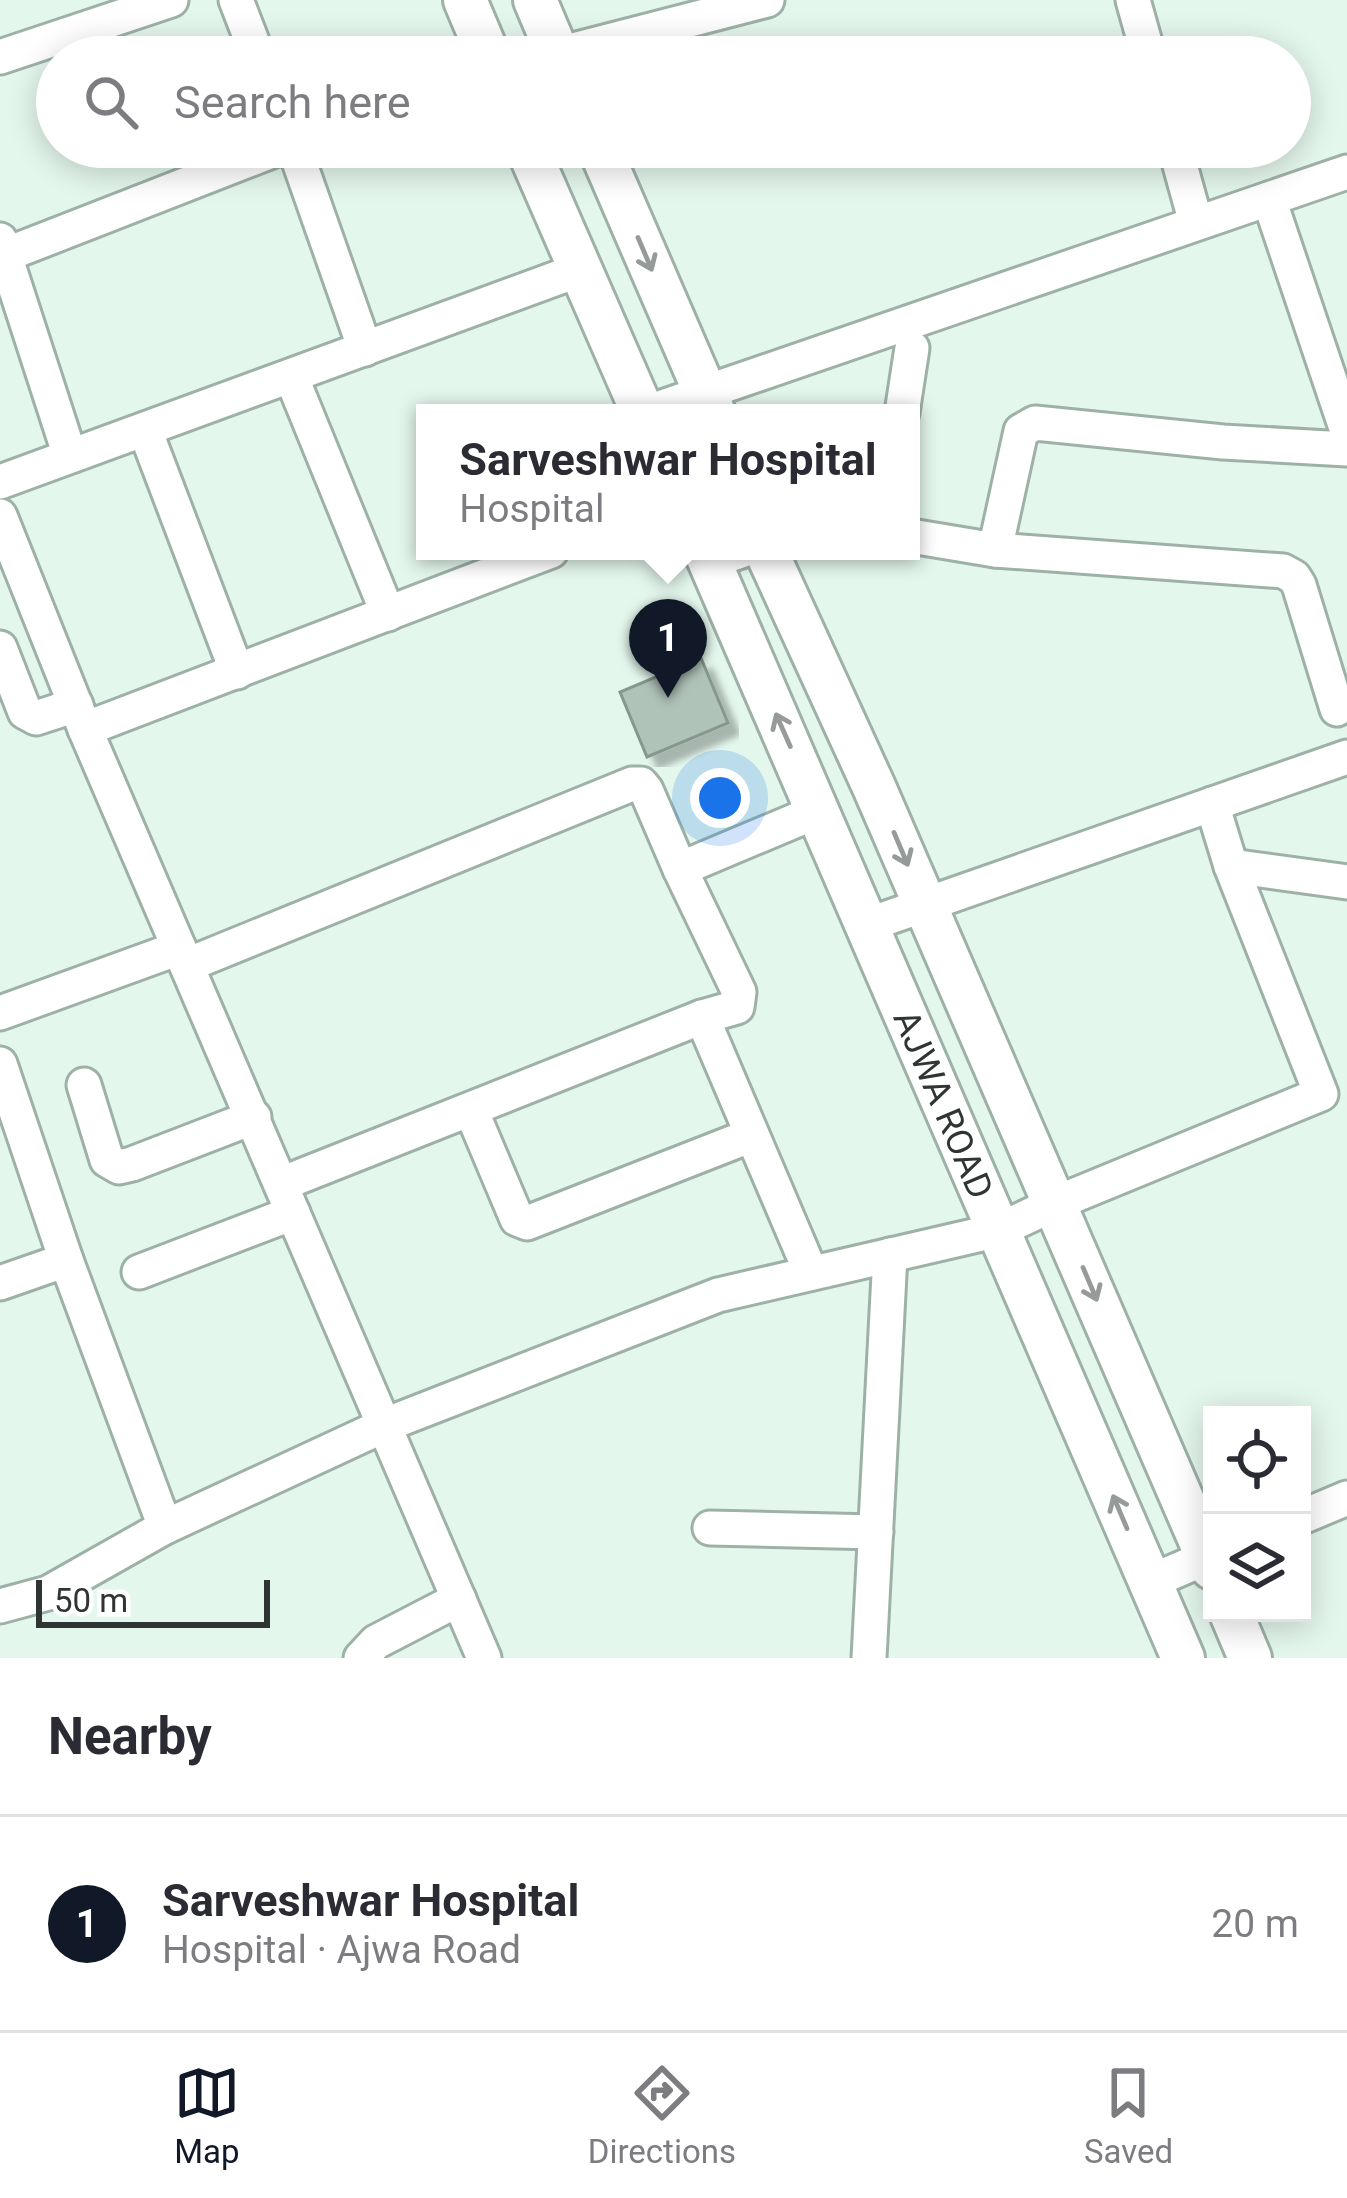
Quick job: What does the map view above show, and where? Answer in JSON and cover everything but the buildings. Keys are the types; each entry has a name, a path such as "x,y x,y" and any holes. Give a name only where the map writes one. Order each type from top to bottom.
{"main road":[{"path":"465,0 480,36"},
{"path":"536,0 551,36"},
{"path":"536,168 640,404"},
{"path":"608,168 709,402"},
{"name":"AJWA ROAD","path":"720,560 818,811 1183,1658"},
{"name":"AJWA ROAD","path":"770,560 1203,1544"},
{"path":"1235,1622 1252,1658"}],"street":[{"path":"236,0 250,36"},
{"path":"633,36 767,0"},
{"path":"1133,0 1144,36"},
{"path":"63,36 167,1"},
{"path":"0,57 36,45"},
{"path":"70,455 3,247 223,168"},
{"path":"300,168 365,349"},
{"path":"1181,168 1196,224"},
{"path":"709,402 1347,172"},
{"path":"1269,199 1347,431"},
{"path":"0,482 579,270"},
{"path":"903,404 912,348"},
{"path":"291,376 388,614"},
{"path":"995,550 1021,431 1035,423 1347,449"},
{"path":"145,430 237,672"},
{"path":"0,516 80,717 484,1658"},
{"path":"920,538 995,550 1283,571 1299,585 1337,709"},
{"path":"0,648 30,717 80,717 237,672 528,560"},
{"path":"867,926 1347,757"},
{"path":"0,1013 183,956 632,784 646,790 739,992 737,1006 471,1110 139,1272"},
{"path":"0,1606 48,1593 165,1527 385,1425 718,1294 999,1230 1334,1089 1231,866 1212,804"},
{"path":"680,869 818,811"},
{"path":"1231,866 1347,882"},
{"path":"702,1017 811,1273"},
{"path":"0,1064 66,1260 165,1527"},
{"path":"84,1085 107,1160 119,1167 254,1117"},
{"path":"471,1110 518,1219 527,1223 752,1135"},
{"path":"869,1658 890,1255"},
{"path":"0,1283 66,1260"},
{"path":"1309,1514 1347,1498"},
{"path":"710,1528 876,1532"},
{"path":"1150,1582 1203,1563"},
{"path":"362,1658 376,1642 459,1598"}],"place":[{"name":"Sarveshwar Hospital","path":"668,698"}]}
